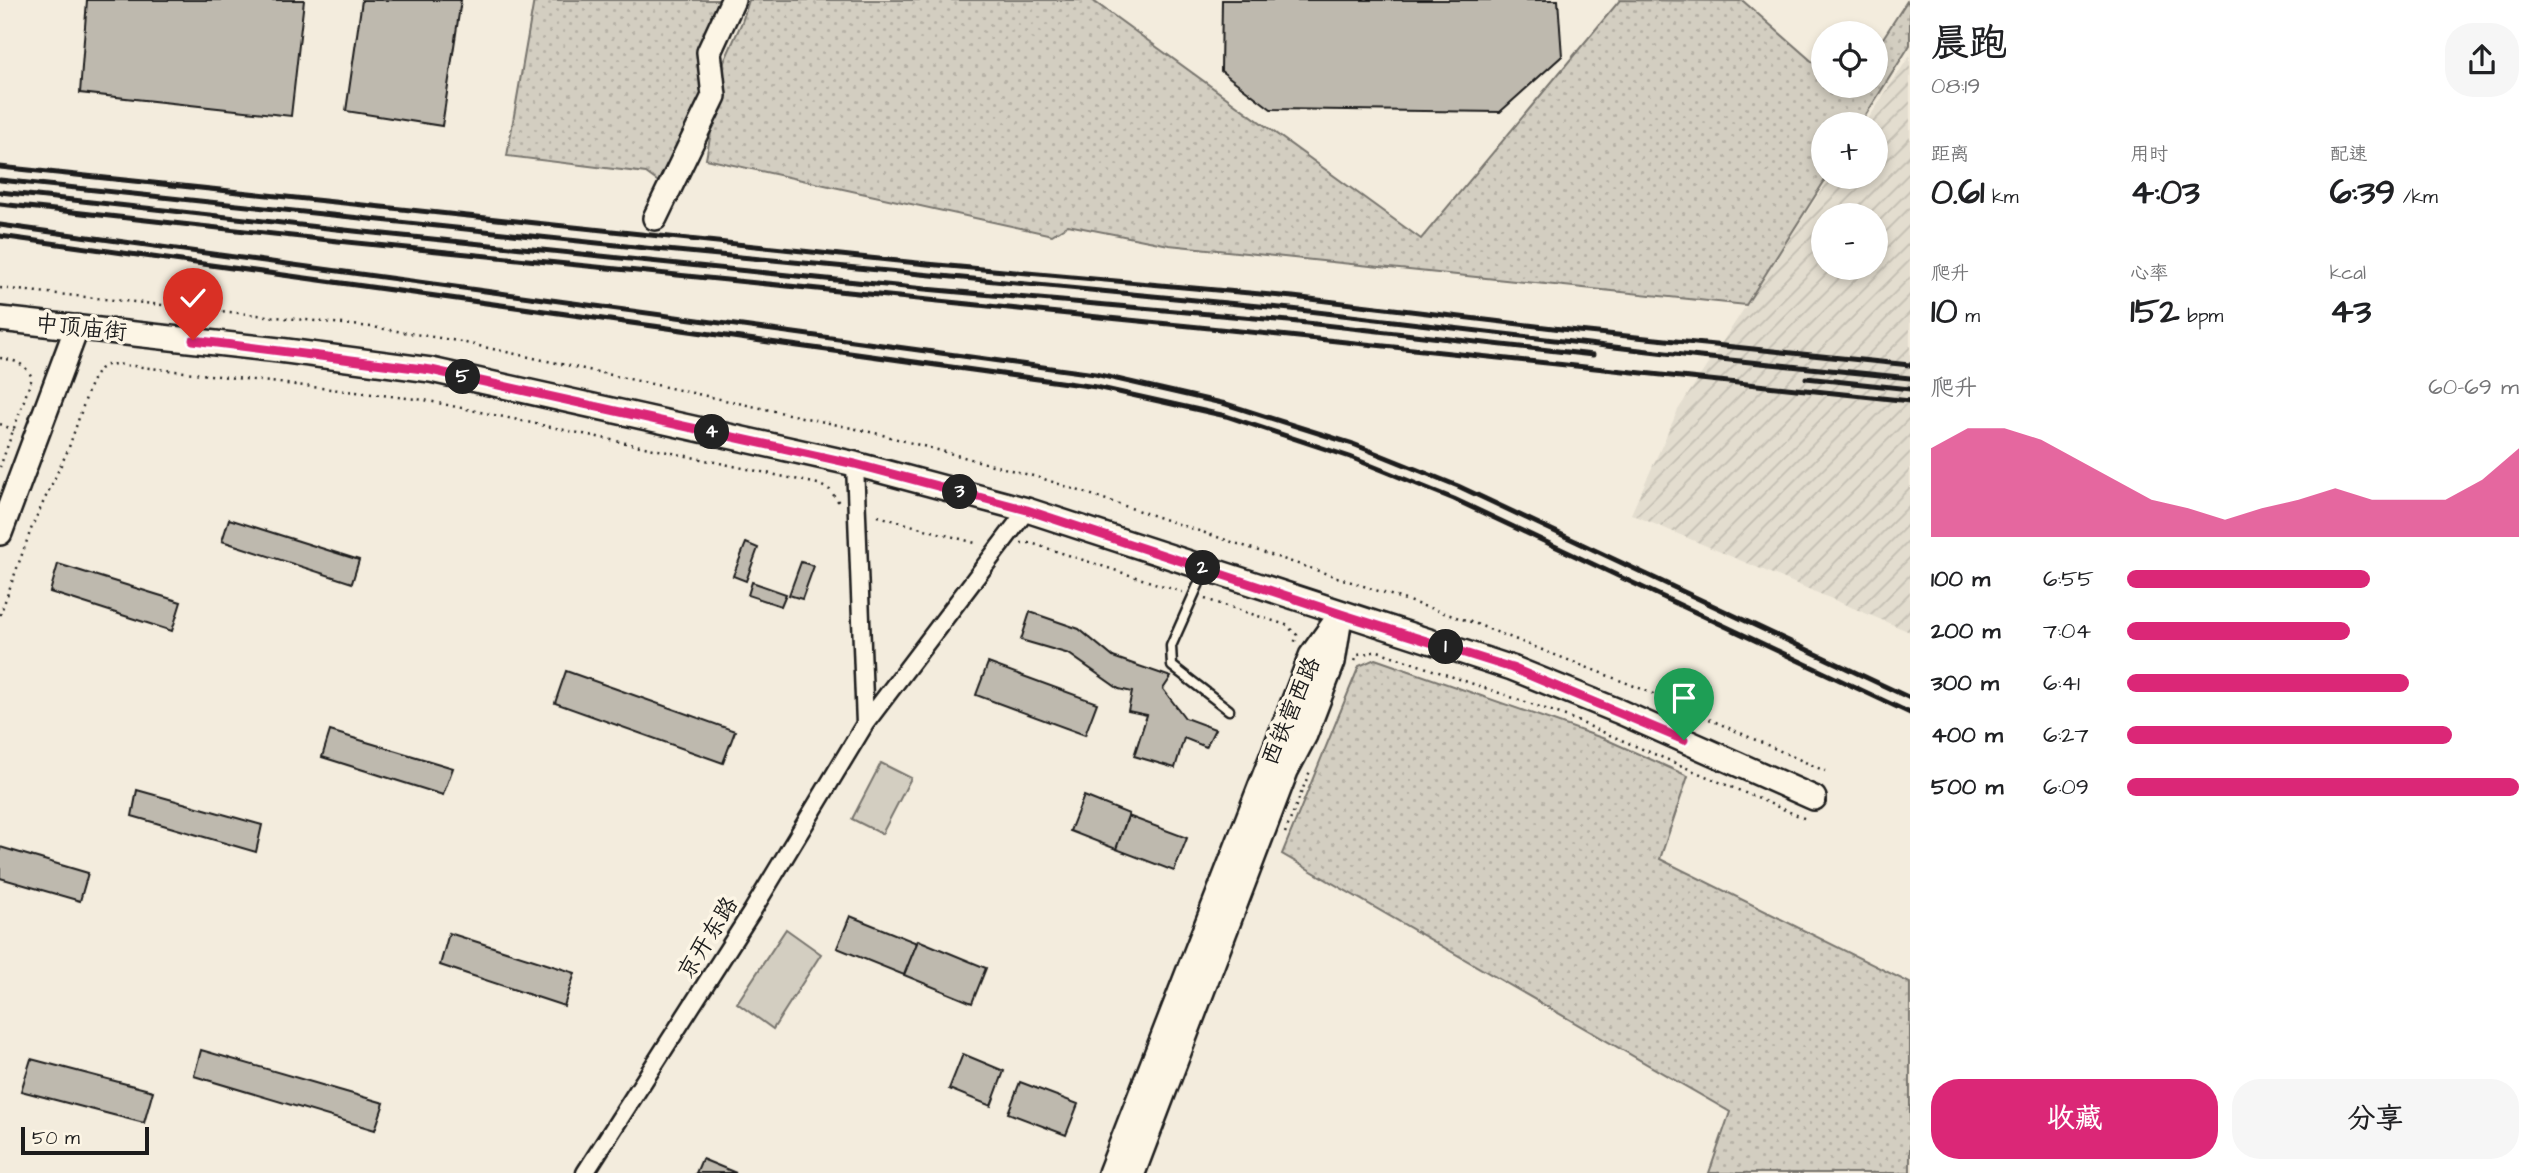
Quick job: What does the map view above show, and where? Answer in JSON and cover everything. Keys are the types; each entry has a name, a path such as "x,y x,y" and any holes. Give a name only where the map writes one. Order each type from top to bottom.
{"street":[{"path":"655,218 714,96 709,52 733,0"},
{"name":"中顶庙街","path":"0,319 431,370 855,464 1027,510 1512,668 1618,711 1810,808"},
{"path":"0,533 77,327"},
{"path":"855,464 865,724"},
{"path":"865,724 1027,510"},
{"name":"西铁营西路","path":"1110,1173 1311,656 1341,614"},
{"name":"西铁营西路","path":"1133,1173 1286,771 1305,735 1333,662 1341,614"},
{"name":"京开东路","path":"584,1173 751,913 865,724"}],"lane":[{"path":"1205,569 1171,646 1172,666 1229,710"}],"path":[{"path":"0,358 20,363 28,369 32,378 0,467"},
{"path":"0,615 33,524 68,450 91,383 100,369 107,365 424,400 818,484 830,490 842,507"},
{"path":"0,424 13,430"},
{"path":"878,516 979,544"},
{"path":"1013,547 1021,543 1031,543 1286,625 1297,635 1292,649"},
{"path":"1353,664 1358,655 1378,651 1563,715 1810,808"},
{"path":"1282,842 1312,766"}],"shaded area":[{"path":"534,0 724,0 707,96 664,186 646,173 507,156"},
{"path":"749,0 1092,0 1421,239 1620,0 1743,1 1811,60 1811,98 1876,98 1868,112 1811,112 1811,189 1819,189 1746,305 1169,245 1068,225 1052,235 706,159 724,62"},
{"path":"1907,1 1910,4 1910,45 1888,80 1888,30"},
{"path":"1910,55 1910,632 1631,514 1678,410 1811,206 1811,280 1888,280 1888,203 1813,203 1822,189 1888,189 1888,112 1873,112 1882,98 1888,98 1888,89"},
{"path":"1375,659 1605,739 1688,776 1660,859 1910,983 1910,1173 1709,1173 1730,1112 1282,854 1359,666"},
{"path":"881,763 911,778 882,834 852,819"},
{"path":"786,929 821,954 773,1029 737,1003"}],"building":[{"path":"87,0 304,0 291,116 80,93"},
{"path":"362,0 461,0 442,126 346,111"},
{"path":"1222,0 1558,0 1562,56 1500,112 1271,109 1221,71"},
{"path":"229,519 359,560 352,583 222,541"},
{"path":"746,543 758,548 746,581 733,576"},
{"path":"801,562 814,566 802,599 789,595"},
{"path":"58,564 181,602 172,631 50,592"},
{"path":"752,582 786,594 781,606 748,595"},
{"path":"1030,612 1079,629 1113,657 1171,677 1163,689 1185,718 1215,729 1206,747 1184,738 1175,768 1134,756 1147,715 1128,711 1132,692 1119,689 1069,654 1021,640"},
{"path":"988,663 1097,703 1085,735 976,695"},
{"path":"566,671 735,731 723,763 555,703"},
{"path":"330,731 453,768 443,795 322,757"},
{"path":"137,790 262,825 256,852 132,816"},
{"path":"1084,796 1129,814 1116,849 1070,831"},
{"path":"1128,816 1187,838 1174,871 1116,849"},
{"path":"0,847 88,873 80,901 0,878"},
{"path":"850,916 917,943 904,975 837,948"},
{"path":"449,933 575,973 564,1006 440,965"},
{"path":"918,940 986,968 972,1003 904,975"},
{"path":"201,1050 384,1103 375,1130 194,1076"},
{"path":"963,1054 1004,1071 991,1106 949,1089"},
{"path":"31,1059 153,1091 144,1123 21,1091"},
{"path":"1020,1082 1078,1104 1066,1135 1008,1113"},
{"path":"702,1159 736,1173 696,1173"}],"railway":[{"path":"0,167 927,264 1293,297 1578,331 1910,365"},
{"path":"0,180 645,248 1291,309 1700,357 1910,378"},
{"path":"0,192 925,289 1289,321 1593,355"},
{"path":"0,204 347,242 1910,401"},
{"path":"0,225 1095,374 1226,404 1353,444 1458,486 1910,698"},
{"path":"0,236 1096,387 1226,416 1350,457 1454,499 1910,713"},
{"path":"1806,378 1910,389"}],"route":[{"path":"193,340 431,370 855,464 1027,510 1512,668 1684,740"}]}
